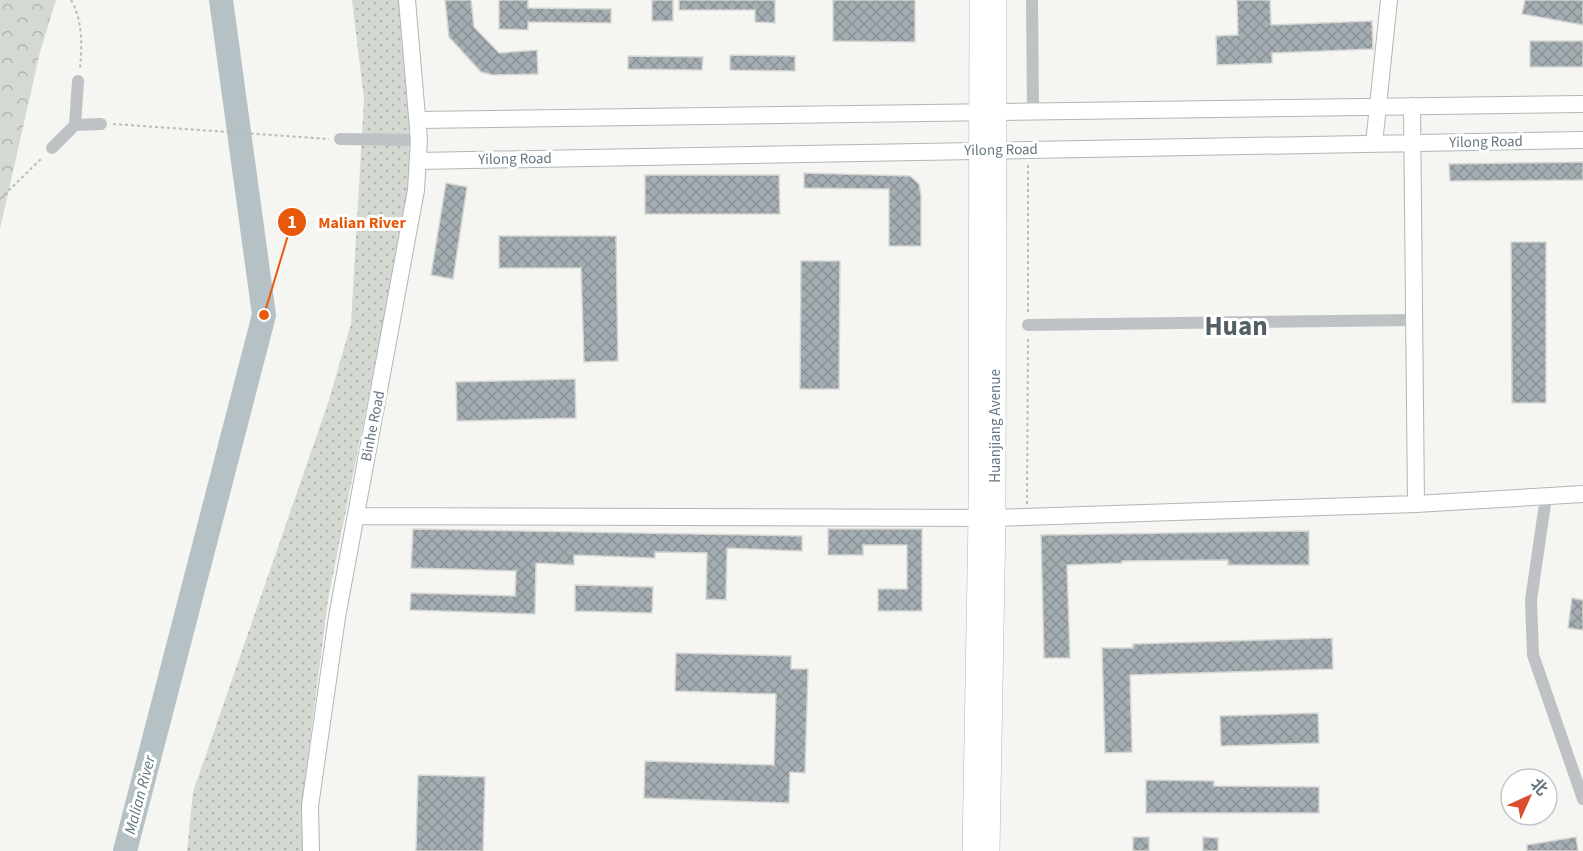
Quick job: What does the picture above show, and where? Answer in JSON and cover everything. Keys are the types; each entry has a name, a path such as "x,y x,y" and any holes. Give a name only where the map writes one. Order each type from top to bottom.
{"highway":[{"name":"Huanjiang Avenue","path":"980,0 987,112 989,851"},
{"name":"Huanjiang Avenue","path":"987,112 996,0"},
{"name":"Huanjiang Avenue","path":"973,851 987,518"}],"main road":[{"name":"Binhe Road","path":"311,851 310,806 318,741 356,516 416,190 419,140 407,0"},
{"path":"1374,144 1389,0"},
{"path":"418,120 1583,104"},
{"path":"1412,106 1416,504"},
{"name":"Yilong Road","path":"418,161 1583,140"},
{"path":"356,516 987,518 1416,504 1583,494"}],"street":[{"path":"1032,0 1033,111"},
{"path":"75,125 78,81"},
{"path":"52,148 75,125 101,123"},
{"path":"340,139 419,140"},
{"path":"1028,325 1414,320"},
{"path":"1546,497 1531,600 1533,655 1583,799"}],"path":[{"path":"71,0 75,6 82,48 78,81"},
{"path":"101,123 340,139"},
{"path":"0,199 52,148"}],"green space":[{"path":"0,0 56,0 40,52 0,229"},
{"path":"352,0 400,0 408,66 410,188 328,600 304,788 304,851 187,851 193,792 328,403 351,324 364,99"}],"building":[{"path":"445,0 471,0 474,27 499,53 537,50 538,74 493,75 481,72 449,37"},
{"path":"499,0 528,0 528,8 611,9 611,23 528,22 528,30 499,29"},
{"path":"652,0 673,0 673,21 652,21"},
{"path":"679,0 775,0 775,23 755,22 755,10 679,10"},
{"path":"833,0 915,0 915,42 833,41"},
{"path":"1237,0 1270,0 1271,25 1372,21 1373,49 1272,53 1272,63 1217,65 1216,36 1238,35"},
{"path":"1525,0 1583,0 1583,25 1522,14"},
{"path":"1530,41 1583,41 1583,67 1530,67"},
{"path":"730,55 795,56 795,71 730,70"},
{"path":"628,56 703,57 702,70 628,69"},
{"path":"1583,162 1583,180 1450,181 1449,164"},
{"path":"804,173 910,176 919,184 921,195 921,246 889,246 889,189 804,188"},
{"path":"645,175 779,175 780,214 645,214"},
{"path":"446,183 467,187 453,279 431,275"},
{"path":"499,236 616,236 618,361 584,362 581,268 499,268"},
{"path":"1511,242 1546,242 1546,403 1512,403"},
{"path":"801,261 840,261 839,389 800,389"},
{"path":"575,379 576,418 457,421 456,382"},
{"path":"413,529 802,536 802,551 727,548 726,600 706,599 707,553 655,552 655,558 574,555 574,565 536,563 535,614 410,610 411,593 515,596 516,571 411,568"},
{"path":"828,529 922,529 922,611 878,611 878,589 907,589 907,545 863,545 863,555 828,555"},
{"path":"1309,531 1309,565 1228,565 1228,560 1122,561 1122,563 1067,565 1070,658 1044,658 1041,535"},
{"path":"575,585 653,587 652,613 575,611"},
{"path":"1572,598 1583,600 1583,630 1568,628"},
{"path":"1332,638 1333,669 1130,675 1132,752 1105,753 1102,648 1133,648 1133,644"},
{"path":"676,653 791,656 791,669 808,669 805,773 790,772 789,803 644,798 645,761 774,765 776,694 675,691"},
{"path":"1318,713 1319,743 1221,746 1220,716"},
{"path":"418,775 485,777 483,851 416,851"},
{"path":"1146,780 1214,781 1214,786 1319,787 1319,813 1146,813"},
{"path":"1133,837 1149,837 1149,851 1133,851"},
{"path":"1203,837 1218,838 1218,851 1203,851"},
{"path":"1576,837 1578,851 1527,851 1527,845"}],"waterway":[{"name":"Malian River","path":"125,851 264,315 221,0"}],"place":[{"name":"Malian River","path":"264,315"}],"district":[{"name":"Huan","path":"1236,326"}]}
